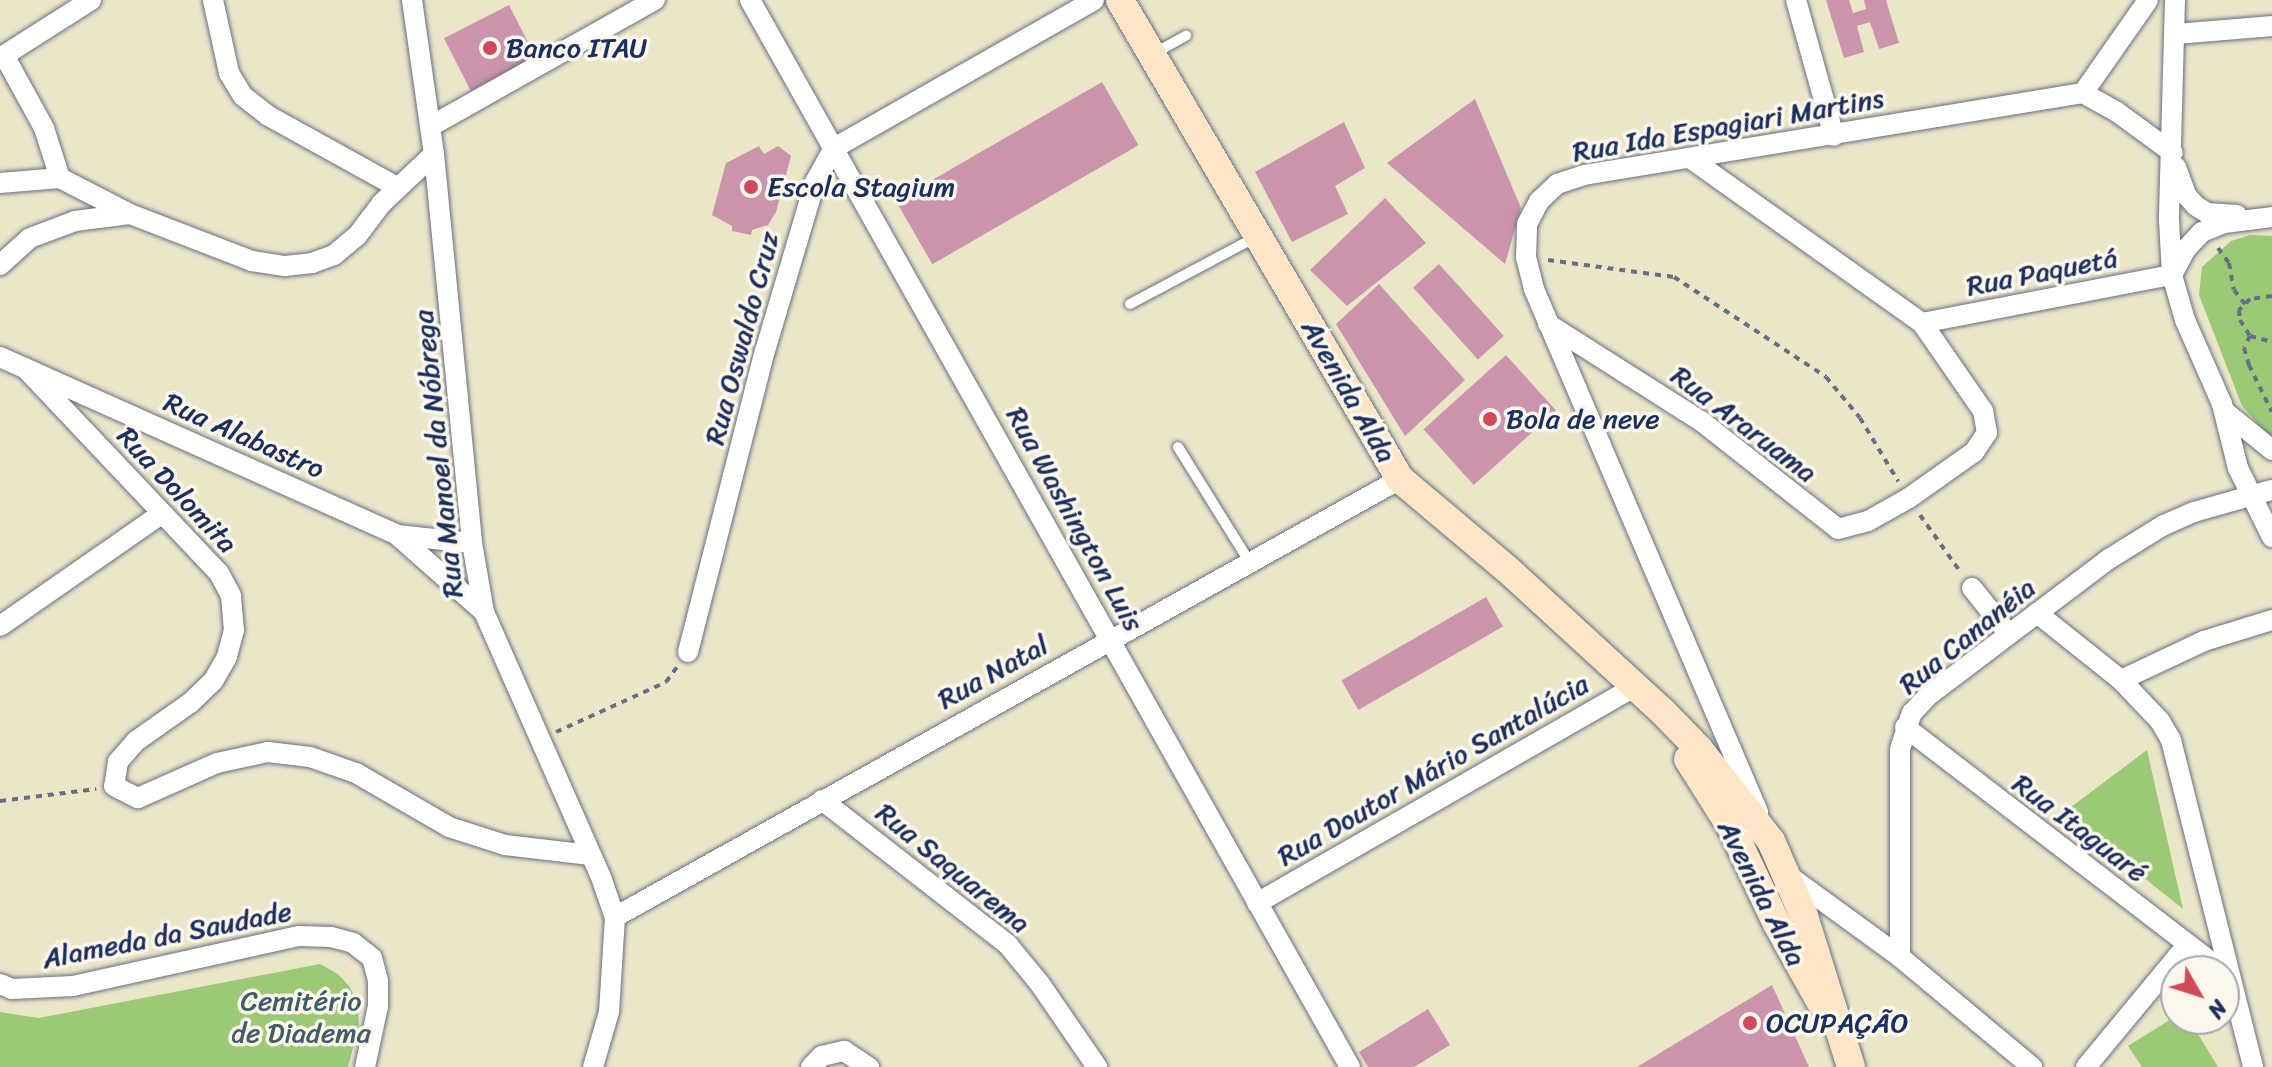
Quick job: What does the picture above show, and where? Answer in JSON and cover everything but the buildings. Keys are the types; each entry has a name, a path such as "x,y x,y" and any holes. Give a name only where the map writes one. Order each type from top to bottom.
{"main road":[{"name":"Avenida Alda","path":"1120,0 1400,479 1663,712 1699,749 1771,841 1789,876 1851,1067"},
{"name":"Avenida Alda","path":"1663,712 1732,829 1799,968 1838,1031"},
{"path":"1732,829 1789,876"}],"street":[{"path":"60,178 44,128 2,57 91,0"},
{"path":"213,0 225,60 243,96 267,115 397,187"},
{"name":"Rua Manoel da Nóbrega","path":"412,0 431,126 472,543 484,612 615,917 609,1012 593,1067"},
{"path":"431,126 655,0"},
{"name":"Rua Washington Luis","path":"750,0 1350,1067"},
{"path":"834,148 1094,0"},
{"path":"1796,0 1834,136"},
{"path":"2148,0 2083,93 2117,112 2173,153 2186,195 2196,206 2207,213 2262,217"},
{"path":"2175,0 2177,34 2169,220 2172,275 2185,320 2224,411 2228,439 2250,495 2272,537"},
{"path":"2177,34 2272,26"},
{"name":"Rua Ida Espagiari Martins","path":"1771,841 1548,324 1526,257 1527,224 1539,201 1557,184 1584,175 1693,160 2083,93"},
{"name":"Rua Oswaldo Cruz","path":"688,652 765,351 815,182 834,148"},
{"path":"0,183 60,178 130,214 252,261 285,266 312,263 334,255 357,236 397,187 434,154"},
{"name":"Rua Araruama","path":"1548,324 1701,421 1781,481 1828,524 1850,528 1909,498 1974,452 1987,433 1983,411 1922,323 1693,160"},
{"path":"0,265 30,238 75,221 130,214"},
{"path":"2172,275 2186,249 2202,232 2224,223 2262,217"},
{"name":"Rua Paquetá","path":"1922,323 2172,275"},
{"name":"Rua Alabastro","path":"0,357 397,535 472,543"},
{"name":"Rua Dolomita","path":"25,368 219,573 231,596 234,630 227,657 213,681 190,703 136,741 118,762 114,786"},
{"path":"2224,411 2272,450"},
{"name":"Rua Natal","path":"615,917 1110,638 1400,479"},
{"name":"Rua Cananéia","path":"1900,957 1900,749 1905,727 1929,695 2109,559 2162,526 2194,512 2272,490"},
{"path":"0,626 161,514"},
{"path":"397,535 484,612"},
{"path":"1972,588 2008,633"},
{"path":"2037,613 2121,680 2160,721 2171,740 2222,955"},
{"path":"2121,680 2204,641 2272,620"},
{"name":"Rua Doutor Mário Santalúcia","path":"1257,903 1636,686"},
{"name":"Rua Itaguaré","path":"1905,727 2201,955"},
{"path":"114,786 138,798 217,763 268,752 310,757 356,773 449,827 505,845 590,855"},
{"name":"Rua Saquarema","path":"822,800 1008,945 1040,984 1097,1067"},
{"path":"1789,876 1900,957 2032,1067"},
{"name":"Alameda da Saudade","path":"0,984 12,989 73,986 299,936 331,937 353,943 372,958 375,969 378,1006 365,1067"},
{"path":"2086,1067 2187,945"},
{"path":"2240,1022 2253,1067"},
{"path":"811,1067 822,1056 844,1051 869,1067"}],"lane":[{"path":"1153,54 1186,36"},
{"path":"1130,304 1258,236"},
{"path":"1178,447 1249,561"}],"path":[{"path":"2202,232 2224,253 2234,290 2245,304"},
{"path":"1526,257 1674,277 1826,377 1860,418 1909,498 1972,588"},
{"path":"2272,296 2250,299 2239,310 2240,320 2250,336 2272,342"},
{"path":"2250,336 2244,348 2272,412"},
{"path":"539,739 666,682 688,652"},
{"path":"0,801 114,786"}],"green space":[{"path":"2250,235 2272,236 2272,440 2242,406 2199,295 2202,267 2231,241"},
{"path":"2147,750 2183,909 2063,813"},
{"name":"Cemitério de Diadema","path":"320,964 338,974 350,987 358,1005 359,1026 348,1067 0,1067 0,1012 39,1018"},
{"path":"2160,1026 2160,1035 2199,1035 2218,1067 2142,1067 2128,1046"}],"place":[{"name":"Banco ITAU","path":"490,48"},
{"name":"Escola Stagium","path":"751,187"},
{"name":"Bola de neve","path":"1490,419"},
{"name":"OCUPAÇÃO","path":"1750,1023"}]}
